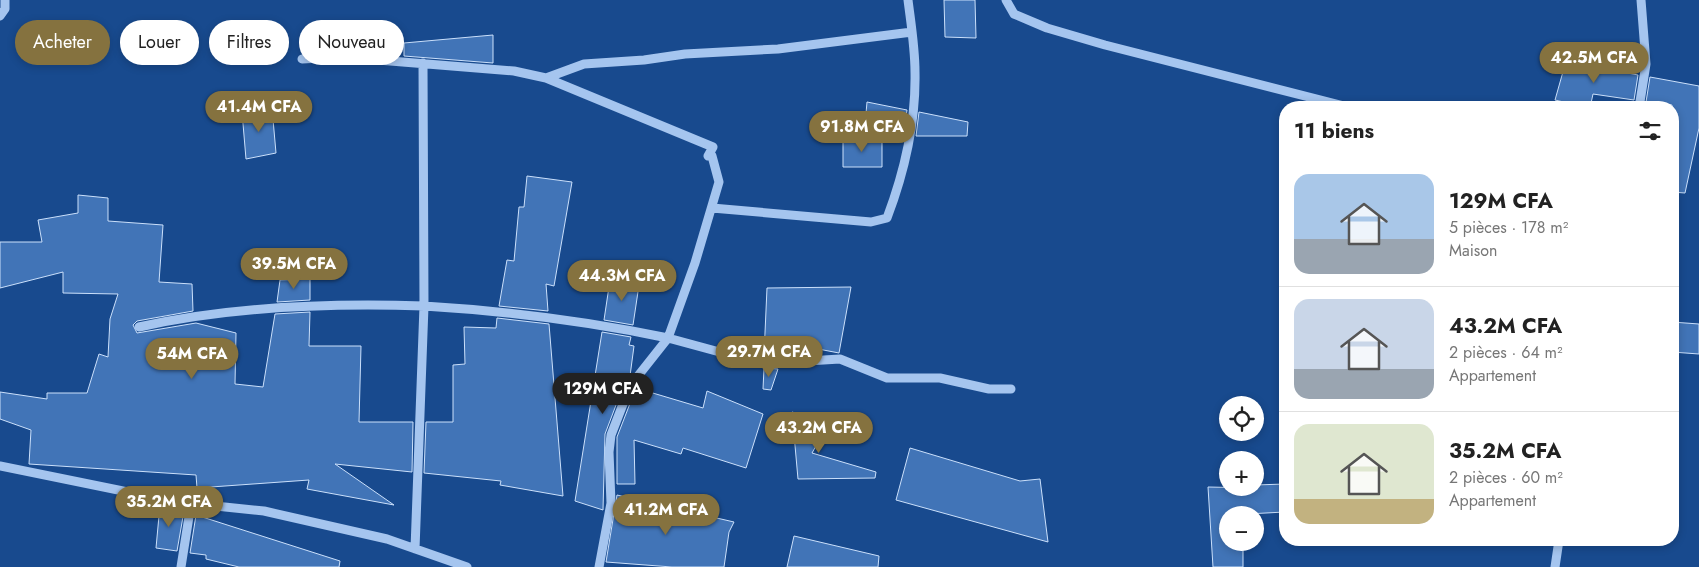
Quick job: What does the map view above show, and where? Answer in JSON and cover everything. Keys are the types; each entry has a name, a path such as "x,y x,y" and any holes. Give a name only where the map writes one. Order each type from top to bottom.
{"street":[{"path":"0,16 5,9 5,0"},
{"path":"712,208 871,222 887,218 908,144 913,111 915,73 908,0"},
{"path":"1006,0 1014,14 1047,28 1105,45 1325,101"},
{"path":"1640,101 1646,64 1641,0"},
{"path":"546,78 584,64 686,54 778,48 912,32"},
{"path":"404,62 514,71 546,78 713,147 708,156 712,156 719,182 668,338 630,386 611,435 609,452 611,503 599,567"},
{"path":"416,549 424,306 424,63"},
{"path":"139,327 204,315 303,307 424,306 536,315 602,324 668,338 729,355 774,363 840,358 887,378 940,378 989,389 1011,389"},
{"path":"0,466 48,478 191,504 264,512 387,539 467,567"},
{"path":"182,567 191,504"},
{"path":"1555,567 1558,546"}],"building":[{"path":"944,0 975,0 976,38 945,37"},
{"path":"493,35 493,63 404,56 404,43"},
{"path":"1566,61 1638,75 1634,100 1593,94 1592,101 1555,100"},
{"path":"1650,77 1699,86 1699,128 1685,193 1679,193 1679,101 1646,101"},
{"path":"867,102 907,110 903,136 864,136"},
{"path":"272,108 276,153 246,159 242,112"},
{"path":"919,112 968,122 967,136 916,136"},
{"path":"843,138 882,138 882,167 843,167"},
{"path":"527,176 572,182 554,286 546,284 548,311 499,306 507,260 514,261 519,207 524,207"},
{"path":"78,195 108,198 108,221 163,225 159,282 192,284 193,311 137,321 133,325 137,333 196,323 236,333 235,384 263,387 275,314 310,312 309,346 361,346 359,422 413,422 412,472 335,464 394,505 307,489 309,480 197,488 196,475 29,464 31,430 0,419 0,392 47,399 47,393 87,393 99,354 108,357 110,319 118,294 63,293 63,272 0,288 0,242 42,242 38,220 78,213"},
{"path":"310,279 310,300 277,302 280,280"},
{"path":"610,280 639,285 633,325 604,320"},
{"path":"851,287 839,353 787,343 782,356 764,355 767,288"},
{"path":"497,318 549,324 563,496 500,485 501,481 424,473 426,422 453,422 453,365 465,364 464,327 496,328"},
{"path":"1679,323 1699,324 1699,354 1679,353"},
{"path":"602,332 631,337 629,345 634,346 630,376 624,384 605,434 603,510 575,501"},
{"path":"764,368 778,369 771,390 763,389"},
{"path":"636,388 703,408 707,391 763,414 746,468 683,448 681,454 634,440 635,484 617,484 617,437"},
{"path":"792,412 829,423 812,453 876,472 875,478 798,479"},
{"path":"910,448 1020,481 1040,479 1048,542 896,500"},
{"path":"1279,484 1279,512 1264,513 1264,506 1219,506 1219,551 1243,551 1243,567 1213,567 1208,487 1219,487 1219,496 1264,496 1264,485"},
{"path":"617,495 734,522 729,532 724,567 672,567 606,562"},
{"path":"160,505 184,511 177,551 156,548"},
{"path":"196,515 340,561 339,567 239,567 206,559 206,555 190,553"},
{"path":"794,536 879,556 878,567 787,567"}]}
